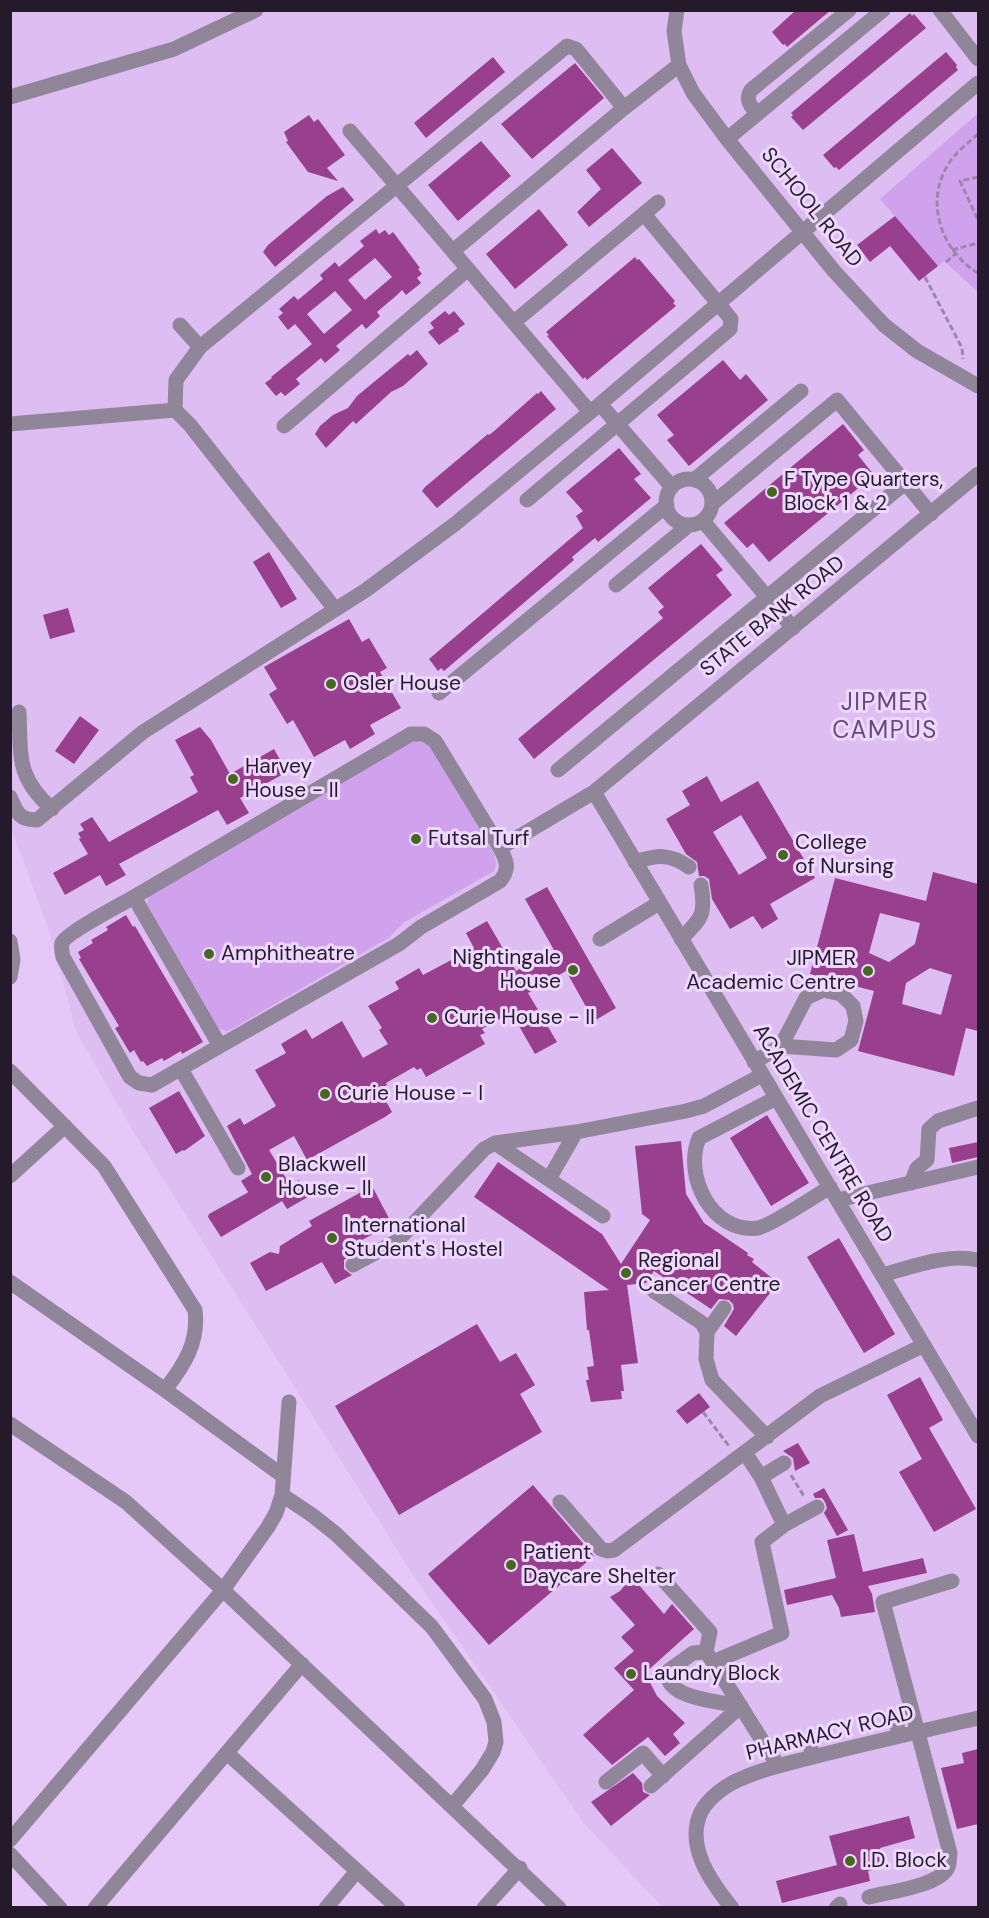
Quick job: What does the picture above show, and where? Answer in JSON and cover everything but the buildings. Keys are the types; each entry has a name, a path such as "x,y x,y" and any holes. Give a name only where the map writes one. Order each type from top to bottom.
{"street":[{"path":"10,97 174,49 256,10"},
{"name":"SCHOOL ROAD","path":"677,10 674,31 679,65 693,93 727,139 834,271 884,325 917,351 972,382"},
{"path":"757,114 748,102 747,98 751,90 849,10"},
{"path":"727,139 883,10"},
{"path":"940,10 978,58"},
{"path":"174,411 176,380 200,347 567,46 576,49 624,108"},
{"path":"453,251 679,65"},
{"path":"10,797 16,813 26,820 37,820 143,732 366,590 455,524 719,304 978,83"},
{"path":"350,130 514,322 595,408 618,424 672,487"},
{"path":"514,322 658,202"},
{"path":"527,500 730,329 731,319 644,214"},
{"path":"284,426 468,269"},
{"path":"180,325 200,347"},
{"path":"694,480 801,391"},
{"path":"712,504 837,400 931,514"},
{"path":"10,424 174,411 190,425 335,609"},
{"name":"STATE BANK ROAD","path":"500,848 594,792 978,474"},
{"path":"616,585 696,523 710,514 712,504 710,491 694,480 682,480 672,487 667,498 667,505 672,517 676,521 696,523 793,628"},
{"path":"558,770 905,483"},
{"path":"439,693 667,505"},
{"path":"19,712 21,763 26,777 39,798 52,809"},
{"path":"411,734 424,734 435,741 500,848 507,860 507,868 500,881 421,927 399,944 152,1085 139,1083 130,1077 63,957 62,944 65,939 411,734"},
{"name":"ACADEMIC CENTRE ROAD","path":"594,792 978,1436"},
{"path":"635,862 656,856 677,858 689,867"},
{"path":"681,939 696,924 704,907 700,885"},
{"path":"134,897 220,1046"},
{"path":"600,939 659,903"},
{"path":"10,941 13,960 11,976"},
{"path":"353,1265 397,1241 484,1149 495,1143 576,1132 704,1106 758,1068 781,1046 806,998 824,990 841,994 853,1006 856,1021 851,1040 836,1050 781,1046"},
{"path":"181,1069 238,1168"},
{"path":"10,1071 104,1166 195,1310 197,1325 194,1341 184,1365 165,1390"},
{"path":"776,1098 699,1138 694,1150 698,1187 714,1214 737,1228 760,1228 834,1194 911,1183 978,1167"},
{"path":"911,1183 917,1168 927,1160 929,1129 938,1120 978,1108"},
{"path":"10,1176 65,1126"},
{"path":"549,1179 576,1132"},
{"path":"495,1143 603,1216"},
{"path":"882,1275 939,1261 978,1260"},
{"path":"10,1282 283,1476"},
{"path":"654,1291 702,1323 707,1332 706,1359 712,1380 767,1437"},
{"path":"707,1332 724,1308"},
{"path":"560,1502 601,1550 614,1550 820,1396 924,1345"},
{"path":"10,1840 223,1590 268,1527 282,1495 289,1402"},
{"path":"10,1424 126,1502 453,1805 559,1908"},
{"path":"742,1455 761,1477 784,1525"},
{"path":"761,1477 784,1463"},
{"path":"282,1495 336,1534 432,1627 485,1699 494,1722 496,1742 493,1752 482,1770 453,1805"},
{"path":"741,1706 687,1696 669,1684 668,1671 693,1653 710,1657 782,1633 762,1542 784,1525 814,1508"},
{"path":"658,1574 710,1632 710,1657 778,1766"},
{"path":"869,1897 924,1884 940,1877 948,1867 950,1853 883,1602 952,1581"},
{"path":"95,1908 302,1664"},
{"path":"606,1782 643,1753 657,1781 741,1706"},
{"name":"PHARMACY ROAD","path":"732,1908 709,1876 700,1857 697,1841 698,1822 702,1811 722,1789 741,1778 778,1766 978,1718"},
{"path":"895,1719 900,1736"},
{"path":"809,1741 813,1757"},
{"path":"227,1752 398,1908"},
{"path":"10,1854 59,1907"},
{"path":"484,1908 520,1868"},
{"path":"326,1908 357,1871"}],"path":[{"path":"978,134 951,160 940,183 937,196 938,217 945,238 955,254 978,273"},
{"path":"978,177 960,180 977,213 978,220"},
{"path":"952,250 978,243"},
{"path":"946,262 955,254"},
{"path":"925,277 962,348 972,382"},
{"path":"703,1412 742,1455"},
{"path":"784,1463 814,1508"}],"shaded area":[{"path":"11,11 978,11 978,1907 662,1907 582,1821 413,1575 136,1136 76,1031 49,930 11,828"},
{"path":"978,113 978,292 944,261 938,266 880,199"},
{"path":"419,739 429,745 495,856 494,871 403,923 390,937 232,1029 227,1031 219,1029 147,904 149,895 408,741"}],"place":[{"name":"F Type Quarters, Block 1 & 2","path":"772,492"},
{"name":"Osler House","path":"331,684"},
{"name":"Harvey House - II","path":"233,779"},
{"name":"Futsal Turf","path":"416,839"},
{"name":"College of Nursing","path":"783,855"},
{"name":"Amphitheatre","path":"209,954"},
{"name":"Nightingale House","path":"573,970"},
{"name":"JIPMER Academic Centre","path":"868,971"},
{"name":"Curie House - II","path":"432,1018"},
{"name":"Curie House - I","path":"325,1094"},
{"name":"Blackwell House - II","path":"266,1177"},
{"name":"International Student's Hostel","path":"332,1238"},
{"name":"Regional Cancer Centre","path":"626,1273"},
{"name":"Patient Daycare Shelter","path":"511,1565"},
{"name":"Laundry Block","path":"631,1674"},
{"name":"I.D. Block","path":"850,1861"}],"district":[{"name":"JIPMER CAMPUS","path":"885,718"}]}
